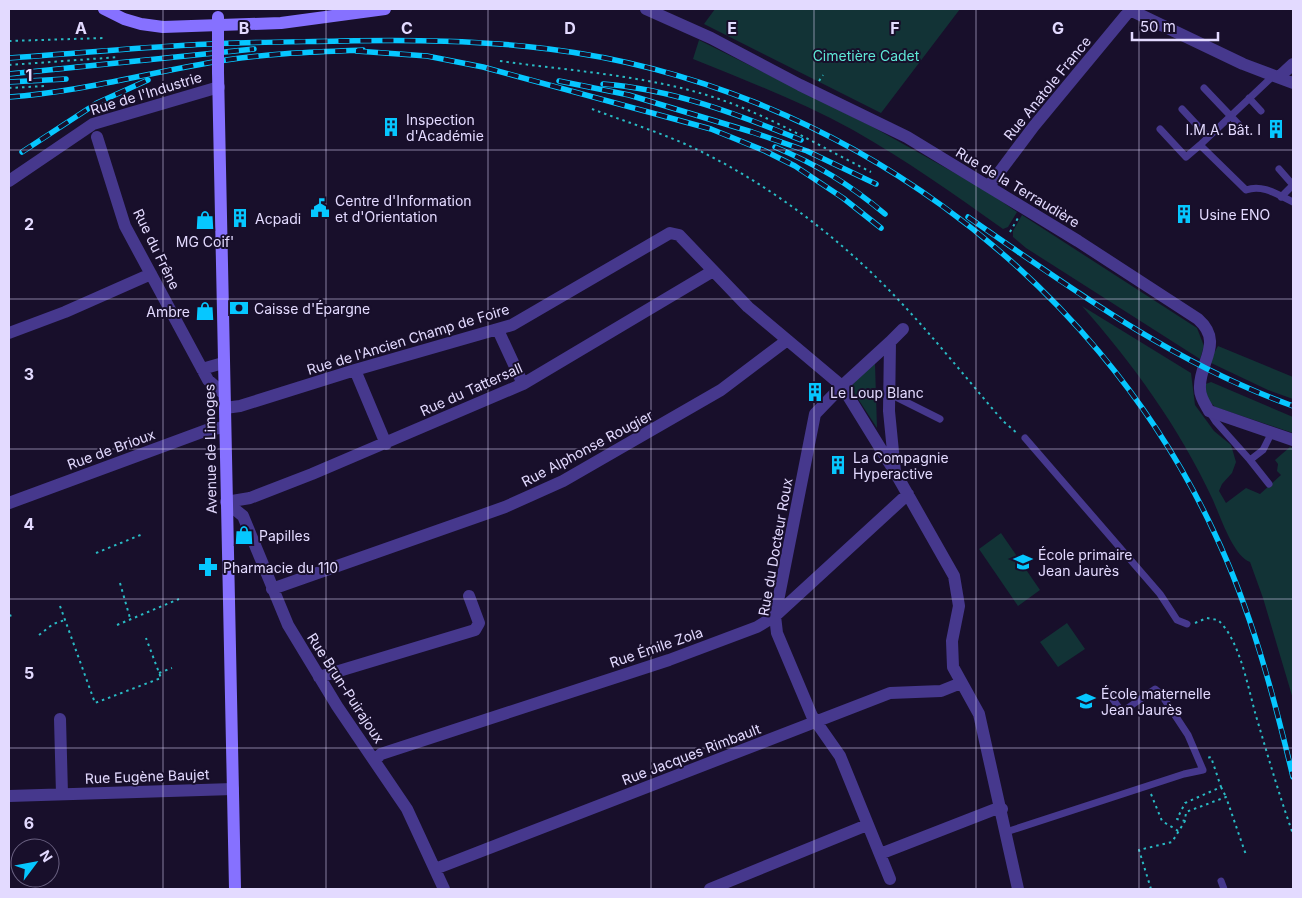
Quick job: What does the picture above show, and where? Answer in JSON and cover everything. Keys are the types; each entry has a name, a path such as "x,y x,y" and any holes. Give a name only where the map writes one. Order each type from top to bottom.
{"main road":[{"path":"104,9 113,15 132,22 163,27 281,23 385,9"},
{"name":"Avenue de Limoges","path":"218,13 223,363 235,889"}],"street":[{"name":"Rue de la Terraudière","path":"646,9 711,38 907,138 1078,241 1205,326 1209,332 1210,344 1200,391 1209,411"},
{"name":"Rue Anatole France","path":"989,186 1034,126 1129,9"},
{"path":"1129,9 1293,83"},
{"path":"1276,76 1293,64"},
{"name":"Rue de l'Industrie","path":"9,181 94,124 218,87"},
{"name":"Rue du Frêne","path":"97,137 126,226 208,380 224,394"},
{"name":"Rue de l'Ancien Champ de Foire","path":"225,408 240,406 355,370 498,330 526,318 670,233 680,236 712,271 786,341 842,386 896,472 954,576 959,606 951,657 955,672 979,714 1002,809 1018,889"},
{"name":"Rue du Tattersall","path":"226,502 250,498 386,444 523,384 712,271"},
{"path":"9,333 65,312 151,274"},
{"name":"Rue du Docteur Roux","path":"890,879 840,756 815,722 777,633 775,616 815,414 903,329"},
{"path":"498,330 523,384"},
{"name":"Rue Alphonse Rougier","path":"272,589 504,507 563,481 721,390 786,341"},
{"path":"890,342 888,393 896,472"},
{"path":"202,369 223,363"},
{"path":"355,370 386,444"},
{"path":"1209,411 1271,434 1293,440"},
{"name":"Rue de Brioux","path":"9,503 207,430 225,427"},
{"name":"Rue Émile Zola","path":"375,760 381,754 669,660 757,627 775,616 908,494"},
{"name":"Rue Brun-Puirajoux","path":"226,502 243,516 247,523 288,625 319,677 407,809 444,889"},
{"path":"319,677 475,630 479,623 469,596"},
{"name":"Rue Jacques Rimbault","path":"434,868 890,693 941,691 962,684"},
{"path":"60,719 62,794"},
{"name":"Rue Eugène Baujet","path":"9,796 233,789"},
{"path":"880,854 989,811 1002,809"},
{"path":"710,889 867,825"}],"lane":[{"path":"1160,129 1186,157 1248,98 1276,76"},
{"path":"1204,88 1243,129"},
{"path":"1248,98 1261,111"},
{"path":"1182,109 1208,137"},
{"path":"1200,145 1246,190 1254,187 1263,188 1293,202"},
{"path":"1279,169 1293,185 1281,196"},
{"path":"888,393 940,420"},
{"path":"1209,411 1216,422 1269,484"},
{"path":"1250,460 1263,450 1271,434"},
{"path":"1025,438 1160,594 1177,620 1187,624"},
{"path":"1006,832 1203,770 1188,735 1161,694 1155,689 1122,712 1106,691"},
{"path":"1221,881 1224,889"}],"path":[{"path":"9,42 104,38"},
{"path":"9,66 119,57"},
{"path":"500,61 643,80 713,97 798,133 871,172"},
{"path":"9,88 46,86"},
{"path":"592,109 704,152 741,173 809,220 851,254 889,290 1003,421 1013,431 1025,438"},
{"path":"1010,232 1024,209"},
{"path":"96,553 143,534"},
{"path":"120,583 130,619"},
{"path":"117,624 179,599"},
{"path":"60,606 95,703 160,678 146,638"},
{"path":"1187,624 1214,618 1224,625 1229,634 1248,688 1278,792 1293,834"},
{"path":"39,635 54,624 65,620"},
{"path":"159,673 172,668"},
{"path":"1203,770 1208,770 1204,758 1211,757 1246,855"},
{"path":"1148,786 1162,822 1179,832"},
{"path":"1184,821 1177,819 1185,803 1221,787"},
{"path":"1151,889 1139,850 1172,842 1179,832 1186,812 1226,797"}],"green space":[{"name":"Cimetière Cadet","path":"715,9 960,9 881,113 704,24"},
{"path":"699,40 873,127 985,190 1017,212 1008,227 1003,229 911,165 853,130 794,101 693,59"},
{"path":"1022,215 1197,328 1204,346 1200,359 1026,248 1013,237 1013,231"},
{"path":"1082,306 1191,373 1195,405 1214,431 1231,445 1236,462 1232,473 1222,484 1219,491 1226,503 1246,488 1260,494 1281,475 1277,471 1278,464 1275,460 1290,447 1293,448 1293,699 1263,598 1250,562 1238,552 1233,544 1199,472 1170,421 1119,350"},
{"path":"1218,346 1293,377 1293,399 1268,390 1209,362"},
{"path":"875,364 877,428 851,388"},
{"path":"1211,382 1293,417 1293,433 1215,407 1207,399 1203,385"},
{"path":"1001,533 1040,590 1018,606 979,549"},
{"path":"1067,623 1085,649 1058,667 1040,642"}],"railway":[{"path":"9,58 168,46 247,43 419,41 523,46 549,49 654,69 756,103 852,149 943,206 1025,274 1099,352 1162,438 1214,532 1239,591 1260,652 1293,777"},
{"path":"9,74 254,49"},
{"path":"9,97 64,91 243,58 294,53 363,50"},
{"path":"356,51 427,56 483,67 711,129 765,151 795,166 843,198 881,228"},
{"path":"9,82 66,79"},
{"path":"22,152 97,103 148,80"},
{"path":"559,81 629,95 752,132 807,151 876,184"},
{"path":"603,84 654,91 704,104 801,140"},
{"path":"775,147 833,176 859,193 885,214"},
{"path":"968,217 1085,297 1165,346 1206,368 1293,406"}],"place":[{"name":"Inspection d'Académie","path":"391,127"},
{"name":"I.M.A. Bât. I","path":"1276,129"},
{"name":"Centre d'Information et d'Orientation","path":"320,208"},
{"name":"Usine ENO","path":"1184,214"},
{"name":"Acpadi","path":"240,218"},
{"name":"MG Coif'","path":"205,220"},
{"name":"Caisse d'Épargne","path":"239,308"},
{"name":"Ambre","path":"205,311"},
{"name":"Le Loup Blanc","path":"815,392"},
{"name":"La Compagnie Hyperactive","path":"838,465"},
{"name":"Papilles","path":"244,535"},
{"name":"École primaire Jean Jaurès","path":"1023,562"},
{"name":"Pharmacie du 110","path":"208,567"},
{"name":"École maternelle Jean Jaurès","path":"1086,701"}]}
